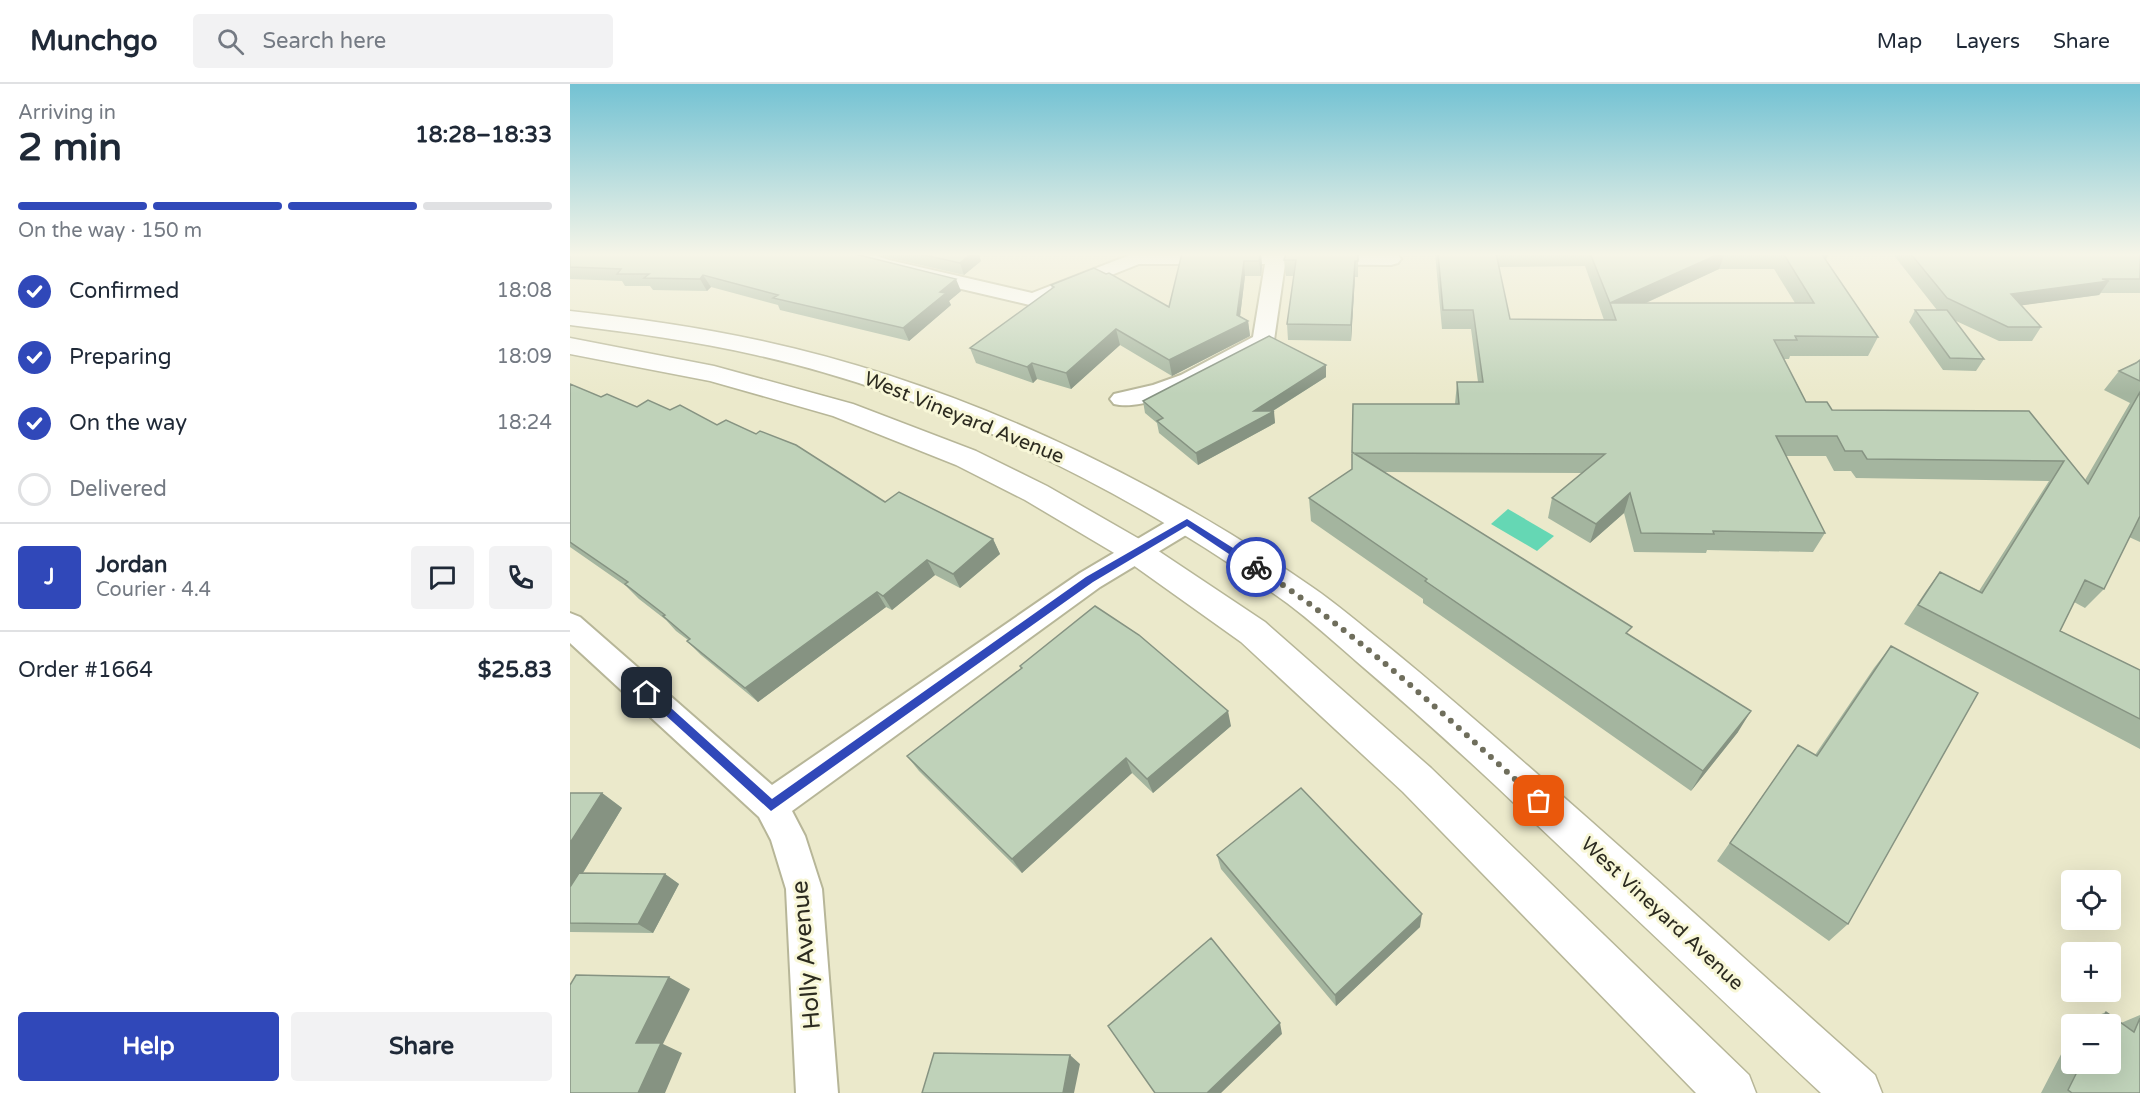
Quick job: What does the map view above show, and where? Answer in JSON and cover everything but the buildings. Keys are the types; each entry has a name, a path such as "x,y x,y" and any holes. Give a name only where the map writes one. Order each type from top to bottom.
{"main road":[{"name":"West Vineyard Avenue","path":"570,318 621,321 751,346 881,382 1014,433 1080,464 1187,522 1300,596 1384,664 1468,736 1857,1093"},
{"name":"West Vineyard Avenue","path":"570,346 714,374 843,410 966,458 1036,493 1137,552 1253,632 1416,780 1731,1093"}],"street":[{"path":"1122,399 1159,391 1189,380 1263,340 1269,300"},
{"path":"771,806 1090,580 1187,522"},
{"name":"Holly Avenue","path":"570,625 771,806 787,836 804,889 817,1093"}],"shaded area":[{"path":"1508,509 1554,536 1537,551 1491,524"}],"way so far":[{"path":"1256,567 1300,596 1367,650 1468,736 1539,801"}],"route":[{"path":"647,693 771,806 1090,580 1187,522 1256,567"}]}
